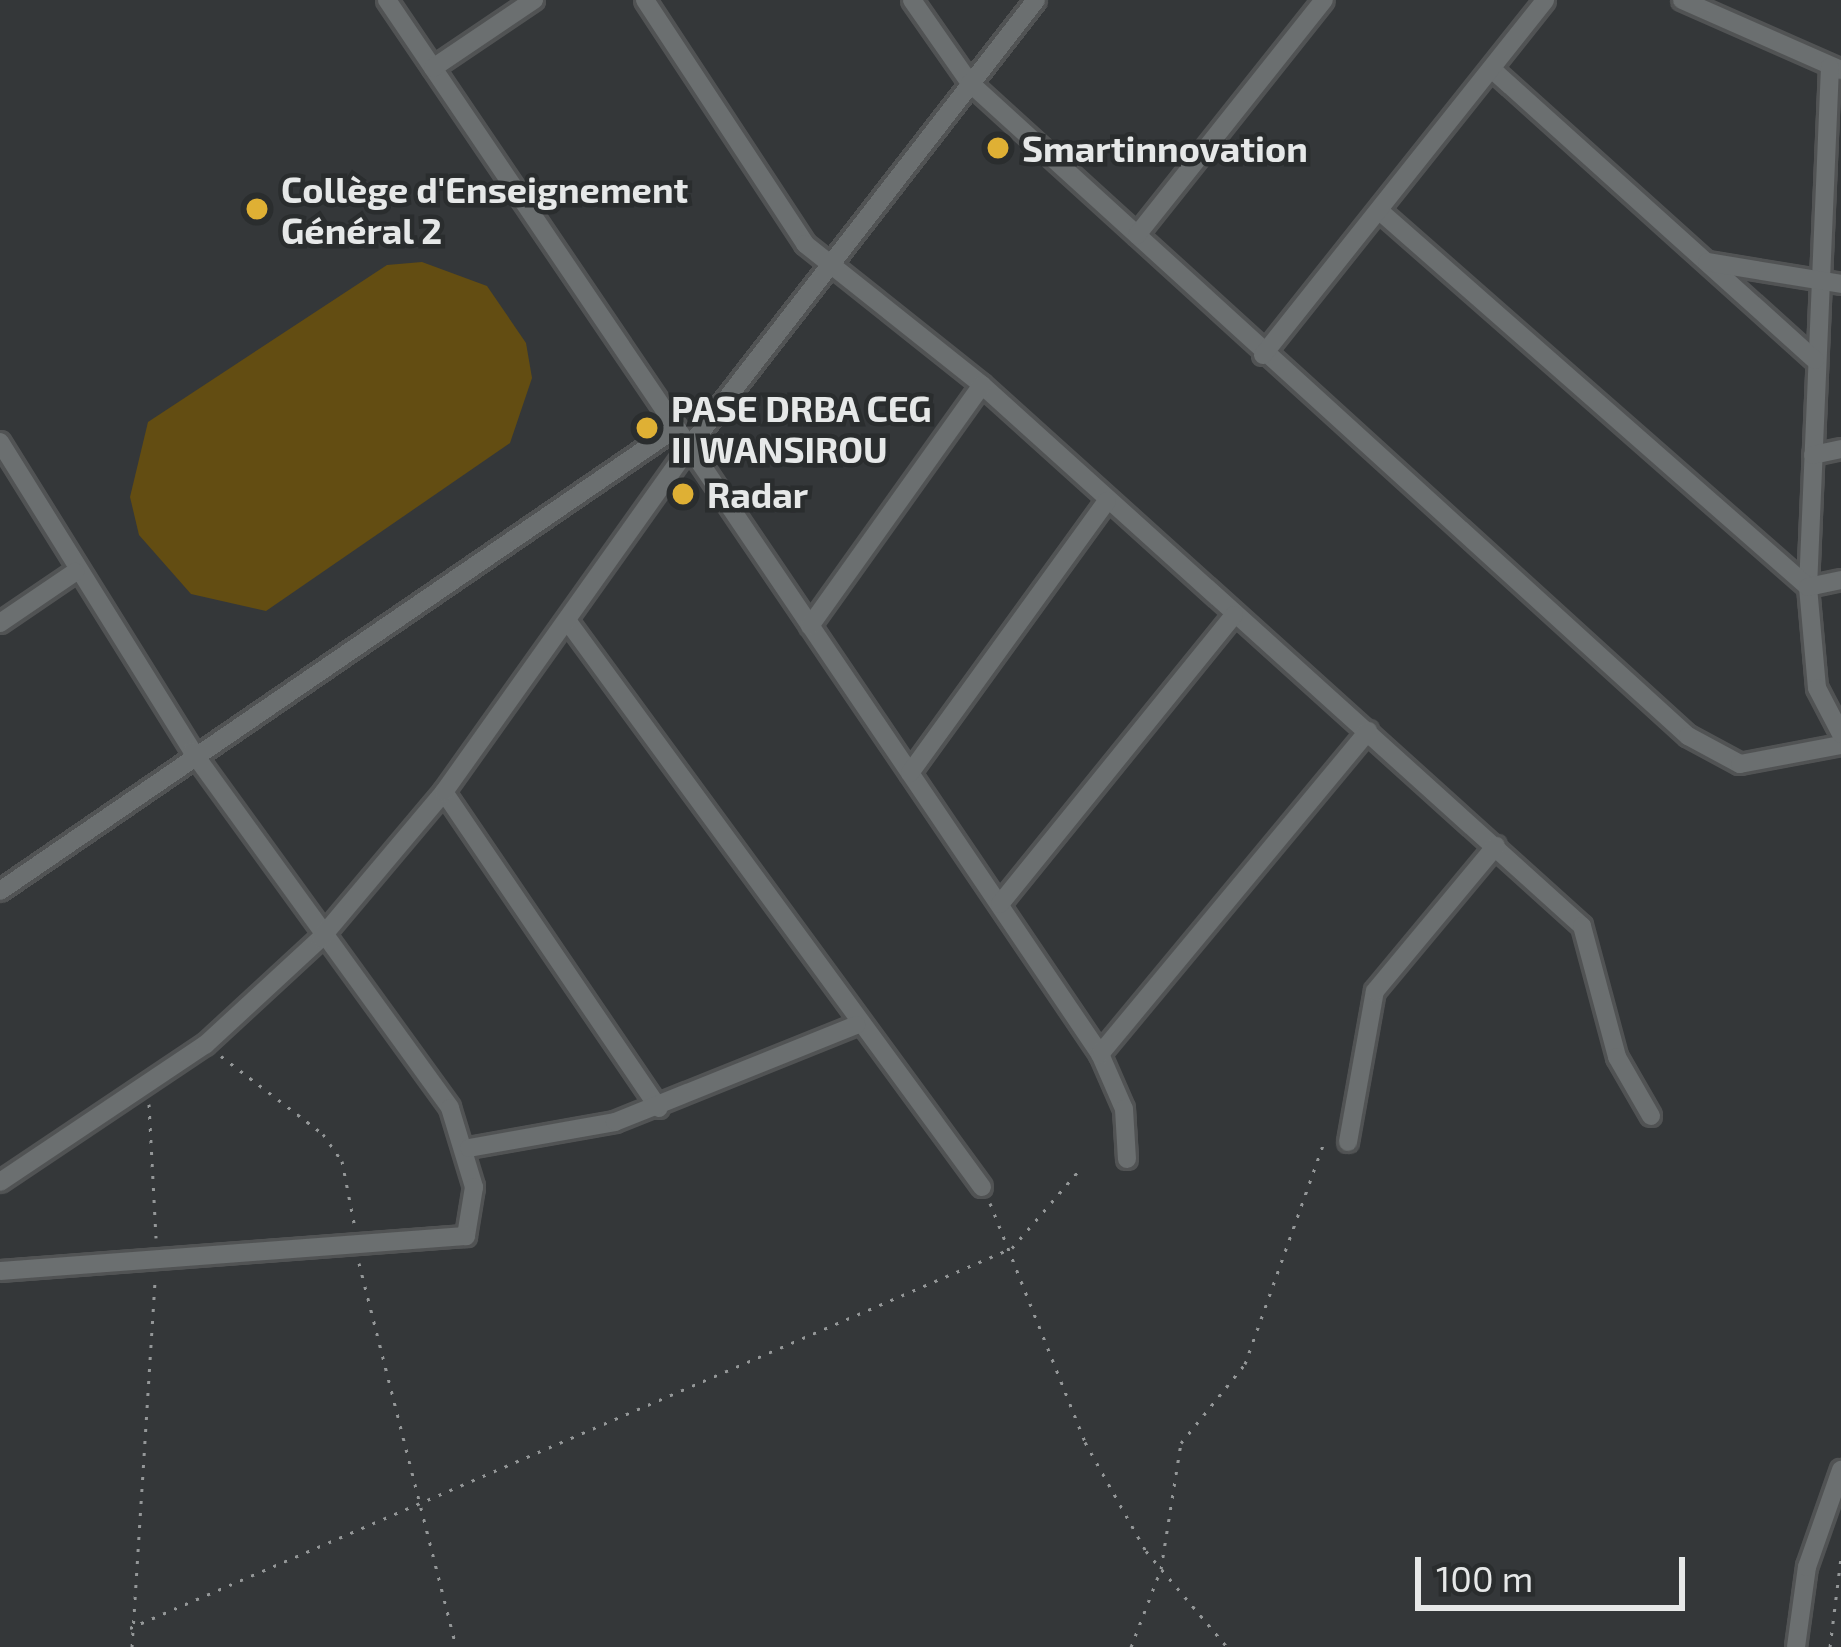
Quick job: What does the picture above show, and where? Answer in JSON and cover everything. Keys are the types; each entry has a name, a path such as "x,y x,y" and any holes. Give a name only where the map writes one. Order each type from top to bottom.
{"street":[{"path":"387,0 686,451 1100,1054 1124,1109 1127,1159"},
{"path":"433,68 534,0"},
{"path":"645,0 791,226 832,265 982,385 1368,731 1496,847 1595,948 1617,1057 1651,1116"},
{"path":"912,0 970,83 1263,355 1714,755 1771,764 1841,745"},
{"path":"0,1182 206,1045 321,938 444,792 569,623 686,451 1036,0"},
{"path":"1137,235 1324,0"},
{"path":"1263,355 1382,213 1545,0"},
{"path":"1682,0 1836,69 1819,276 1808,587 1817,688 1841,734"},
{"path":"1494,71 1815,360"},
{"path":"1382,213 1808,587"},
{"path":"1707,262 1819,276 1841,284"},
{"path":"810,626 982,385"},
{"path":"0,891 192,751 673,430"},
{"path":"0,442 75,572 192,751 321,938 367,982 469,1148 466,1236 157,1251 0,1270"},
{"path":"1813,455 1841,449"},
{"path":"910,773 1108,500"},
{"path":"0,623 75,572"},
{"path":"1808,587 1841,580"},
{"path":"1000,904 1234,615"},
{"path":"569,623 856,1025 982,1186"},
{"path":"1100,1054 1368,731"},
{"path":"444,792 658,1108"},
{"path":"1348,1142 1376,991 1496,847"},
{"path":"469,1148 658,1108 856,1025"},
{"path":"1796,1647 1807,1567 1841,1470"}],"path":[{"path":"206,1045 323,1134 342,1161 363,1304 425,1493 456,1647"},
{"path":"132,1647 157,1251 148,1087"},
{"path":"1131,1647 1161,1569 1181,1443 1244,1364 1323,1145"},
{"path":"130,1628 425,1493 630,1418 1012,1248 1082,1167"},
{"path":"982,1186 1012,1248 1085,1442 1161,1569 1226,1647"},
{"path":"1830,1647 1841,1557"}],"shaded area":[{"path":"422,262 487,286 526,343 532,378 510,443 266,611 191,594 139,535 130,497 148,422 387,265"}],"place":[{"name":"Smartinnovation","path":"998,148"},
{"name":"Collège d'Enseignement Général 2","path":"257,209"},
{"name":"PASE DRBA CEG II WANSIROU","path":"647,428"},
{"name":"Radar","path":"683,494"}]}
